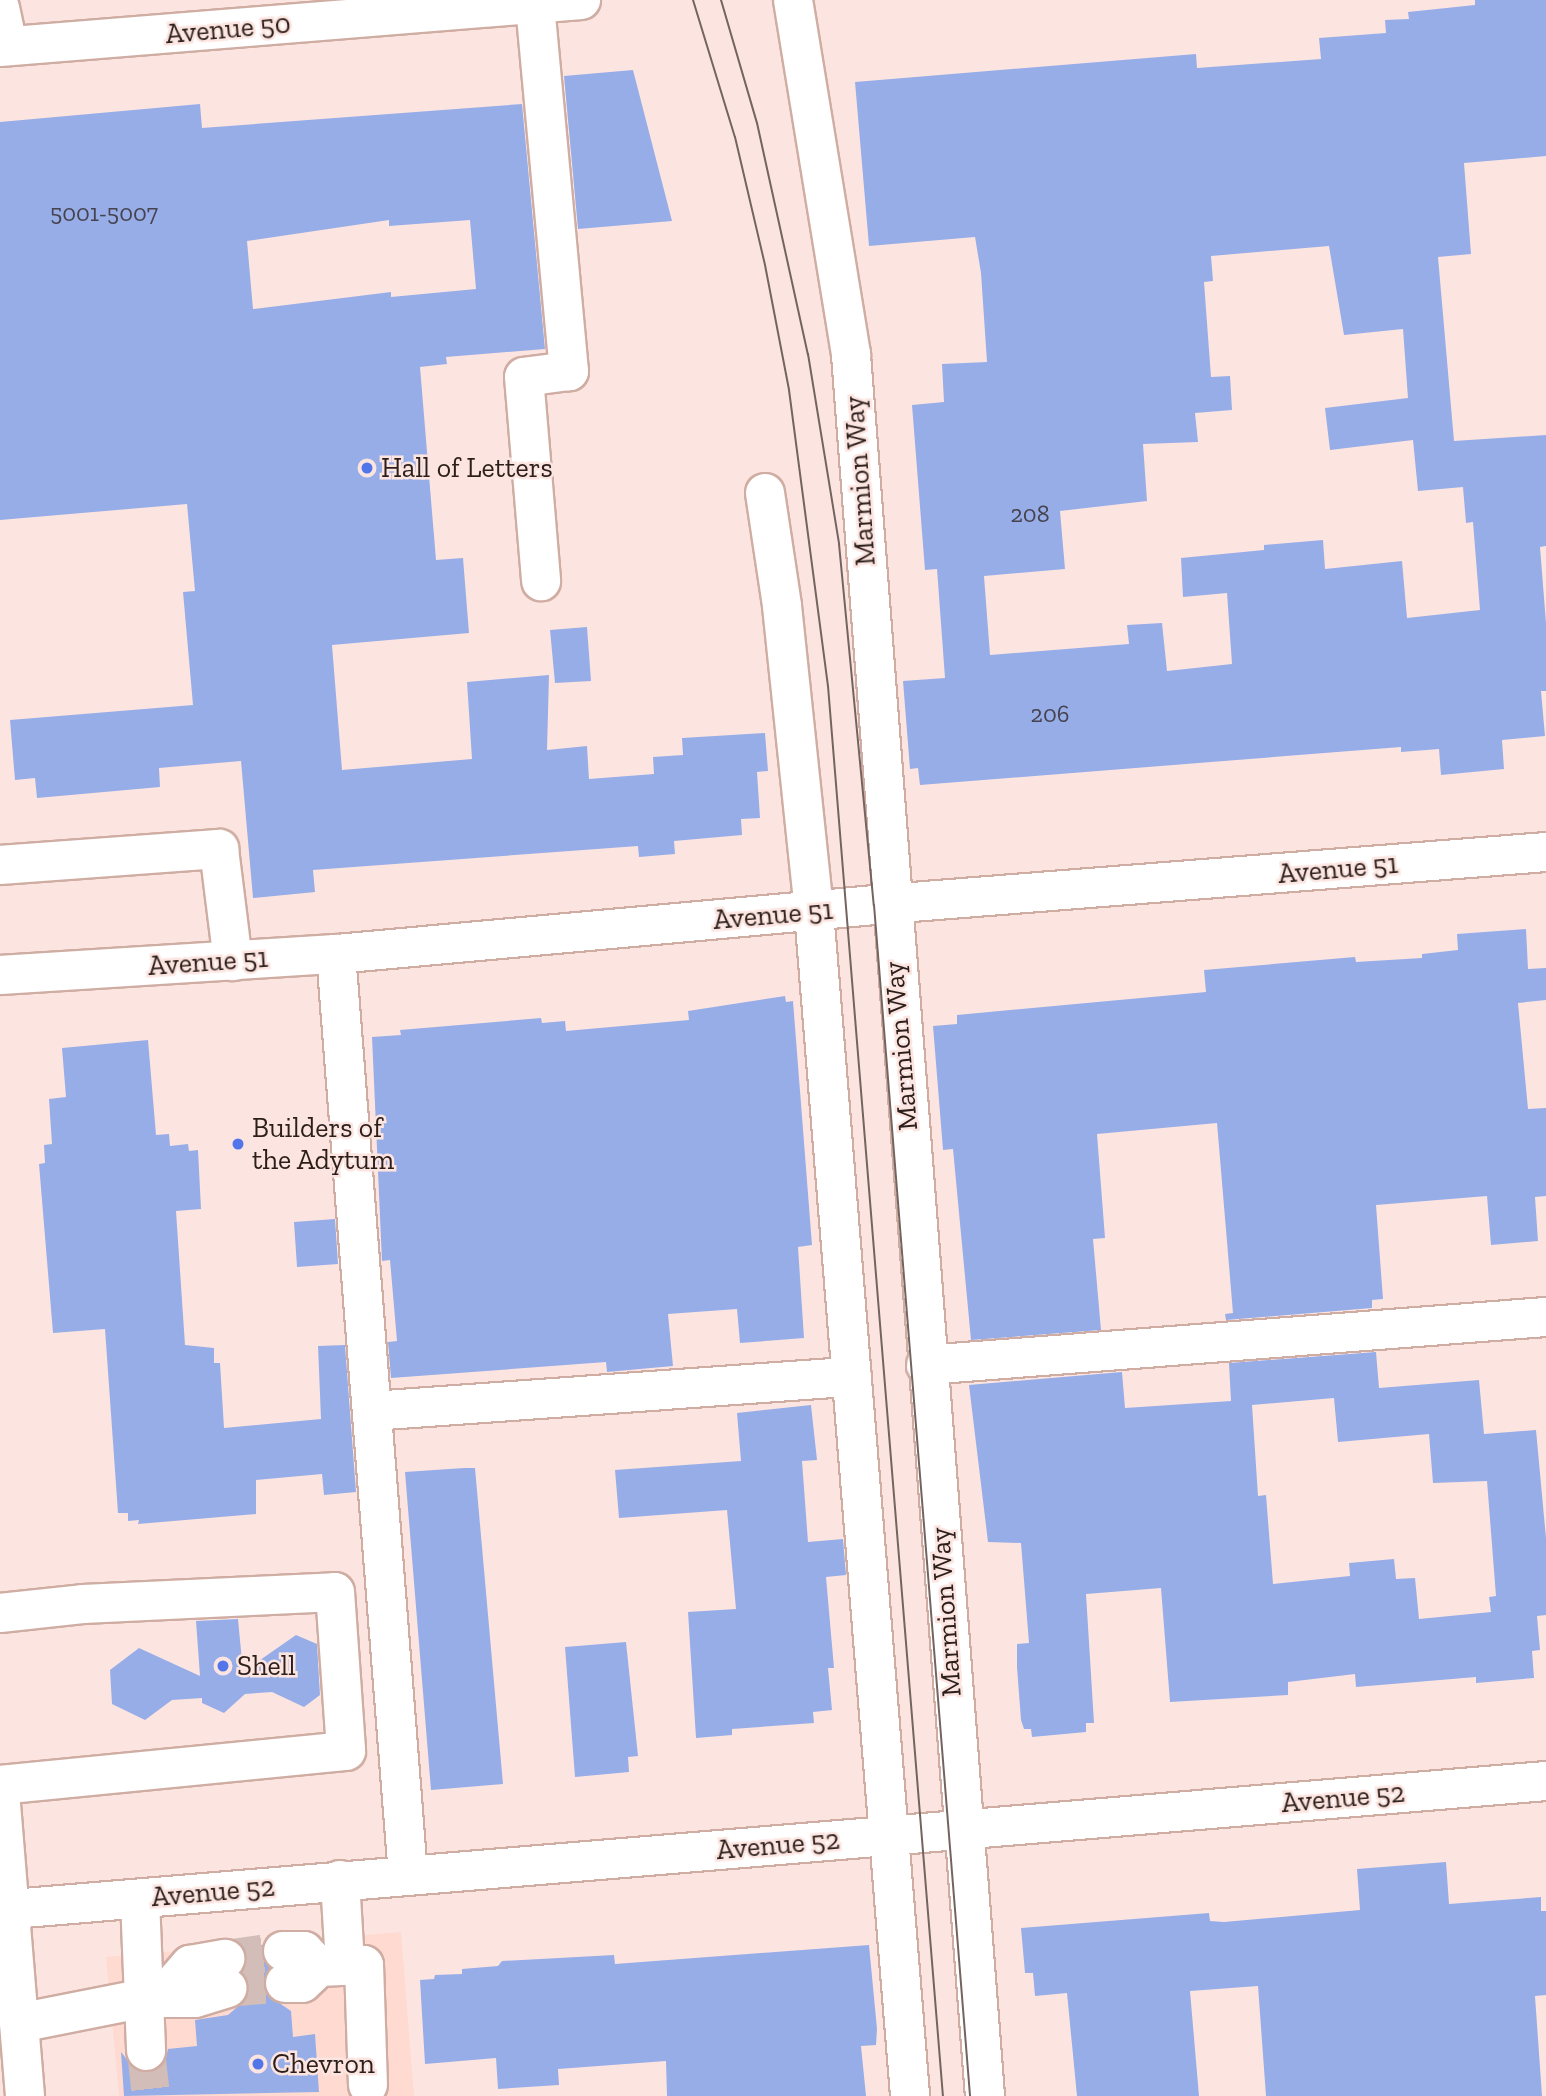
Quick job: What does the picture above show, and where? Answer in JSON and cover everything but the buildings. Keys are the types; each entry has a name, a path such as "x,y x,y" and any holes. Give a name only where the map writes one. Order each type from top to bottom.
{"street":[{"name":"Avenue 50","path":"4,47 581,0"},
{"name":"Marmion Way","path":"793,0 850,355 890,905 985,2096"},
{"path":"535,5 569,371 524,377 541,581"},
{"path":"0,8 4,47"},
{"path":"765,493 782,606 814,912 910,2096"},
{"path":"0,865 219,849 233,961"},
{"name":"Avenue 51","path":"0,975 336,954 890,905 1546,852"},
{"path":"336,954 408,1874"},
{"path":"926,1365 1546,1317"},
{"path":"372,1411 852,1377"},
{"path":"0,1613 83,1604 335,1592 346,1751 0,1785"},
{"name":"Avenue 52","path":"5,1910 408,1874 1546,1781"},
{"path":"0,1792 5,1910 25,2096"},
{"path":"340,1880 343,1966 368,2085"},
{"path":"140,1899 154,1997 146,2051"},
{"path":"284,1967 304,1951 343,1966"},
{"path":"19,2023 154,1997 195,1998 225,1974"}],"shaded area":[{"path":"401,1932 414,2096 119,2096 106,1957"}],"tunnel":[{"path":"225,1959 283,1951"},
{"path":"227,1988 285,1983"},
{"path":"146,2051 151,2096"}],"tram line":[{"path":"693,0 735,137 765,265 789,390 828,686 943,2096"},
{"path":"721,0 757,123 808,354 839,544 874,905 970,2096"}],"place":[{"name":"Hall of Letters","path":"367,468"},
{"name":"Builders of the Adytum","path":"238,1144"},
{"name":"Shell","path":"223,1666"},
{"name":"Chevron","path":"258,2064"}]}
